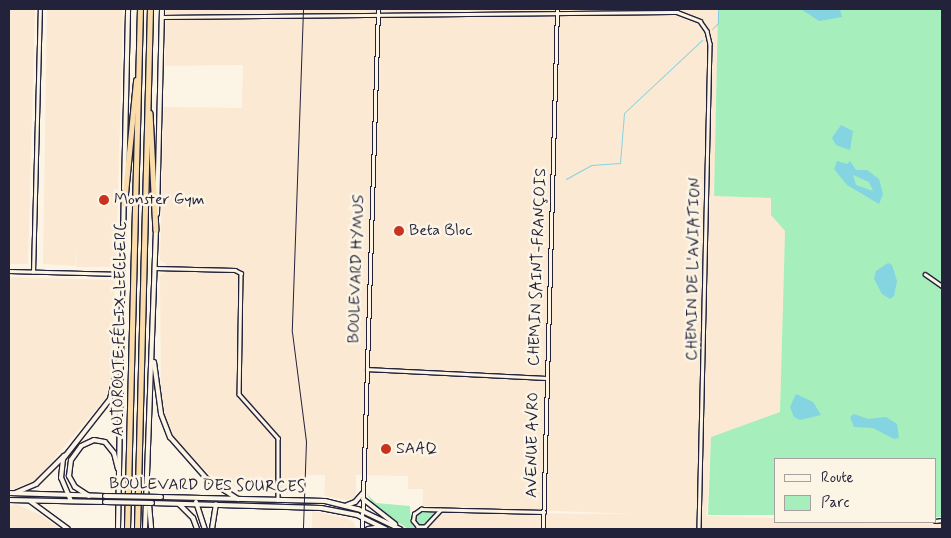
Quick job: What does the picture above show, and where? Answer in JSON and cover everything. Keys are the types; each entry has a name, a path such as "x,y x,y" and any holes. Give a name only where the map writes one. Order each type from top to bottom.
{"highway":[{"name":"AUTOROUTE FÉLIX-LECLERC","path":"127,529 140,9"},
{"name":"AUTOROUTE FÉLIX-LECLERC","path":"137,529 150,9"},
{"path":"124,204 139,50"},
{"path":"148,79 156,230"}],"main road":[{"path":"118,529 128,9"},
{"path":"145,529 153,356 162,9"},
{"path":"15,493 36,484 64,456 110,399 120,353"},
{"path":"153,356 161,414 172,441 207,479 238,499"},
{"path":"89,496 75,487 68,474 73,456 84,444 97,440 108,444 116,458 120,475"},
{"path":"64,456 61,474 67,496 71,501"},
{"name":"BOULEVARD DES SOURCES","path":"9,493 278,500 344,505 362,511 400,529"},
{"path":"344,505 354,503 363,493"},
{"path":"148,495 152,529"},
{"path":"193,498 197,503 205,529"},
{"path":"363,499 400,529"},
{"name":"BOULEVARD DES SOURCES","path":"9,500 197,503 321,508 362,517 384,528"},
{"path":"29,500 68,529"},
{"path":"179,504 193,518 197,529"},
{"path":"212,529 216,504"},
{"path":"368,529 384,528"}],"street":[{"path":"33,272 40,9"},
{"name":"BOULEVARD HYMUS","path":"362,529 378,9"},
{"path":"162,17 377,17 557,10"},
{"name":"CHEMIN DE L'AVIATION","path":"557,10 677,12 693,16 705,27 710,44 699,529"},
{"name":"CHEMIN SAINT-FRANÇOIS","path":"367,370 545,378 557,10"},
{"path":"155,268 235,270 242,274 239,392 278,438 278,500"},
{"path":"9,271 122,274"},
{"path":"926,274 942,286"},
{"name":"AVENUE AVRO","path":"544,529 545,378"},
{"path":"441,510 425,527 418,527 413,521 419,510 441,510 544,512"}],"shaded area":[{"path":"9,9 35,9 28,264 9,264"},
{"path":"47,9 123,9 116,267 76,267 77,246 75,266 43,264"},
{"path":"166,9 718,9 714,196 771,198 771,215 785,230 780,412 711,437 707,516 774,518 774,523 942,524 942,529 427,529 442,513 638,514 423,506 423,489 408,489 408,476 356,475 356,495 352,501 324,496 325,475 302,475 301,493 247,493 208,473 174,437 166,420 161,391 160,276 166,272 166,264 160,260 164,107 242,108 243,65 165,66"},
{"path":"9,277 115,280 113,370 105,399 36,480 14,489 9,489"},
{"path":"15,504 41,515 60,529 9,529 9,507"},
{"path":"312,511 345,518 354,522 356,529 312,529"}],"green space":[{"path":"718,9 942,9 942,517 936,517 936,458 774,458 774,515 708,515 711,437 780,412 785,231 771,215 771,198 714,196"},
{"path":"367,494 376,503 410,506 411,523 417,529 408,529 374,506"},
{"path":"420,512 432,512 435,516 426,525 420,525 414,520"}],"water":[{"path":"801,9 840,9 842,17 819,21"},
{"path":"841,125 853,131 850,150 836,145 832,138"},
{"path":"837,161 847,164 850,161 856,170 867,170 879,179 883,194 879,204 847,185 834,169","holes":["853,175 869,182 873,191 856,185"]},
{"path":"888,263 892,265 897,281 894,296 890,299 882,294 874,279 876,271"},
{"path":"796,394 813,402 821,415 800,420 794,417 790,407"},
{"path":"854,414 868,419 886,417 897,424 899,438 894,439 873,428 854,427 850,417"}],"waterway":[{"path":"712,29 718,23 718,9"},
{"path":"566,179 591,165 620,163 624,113 702,40"}],"tram line":[{"path":"303,9 292,332 306,441 303,529"}],"place":[{"name":"Monster Gym","path":"104,200"},
{"name":"Beta Bloc","path":"399,231"},
{"name":"SAAQ","path":"386,449"}]}
